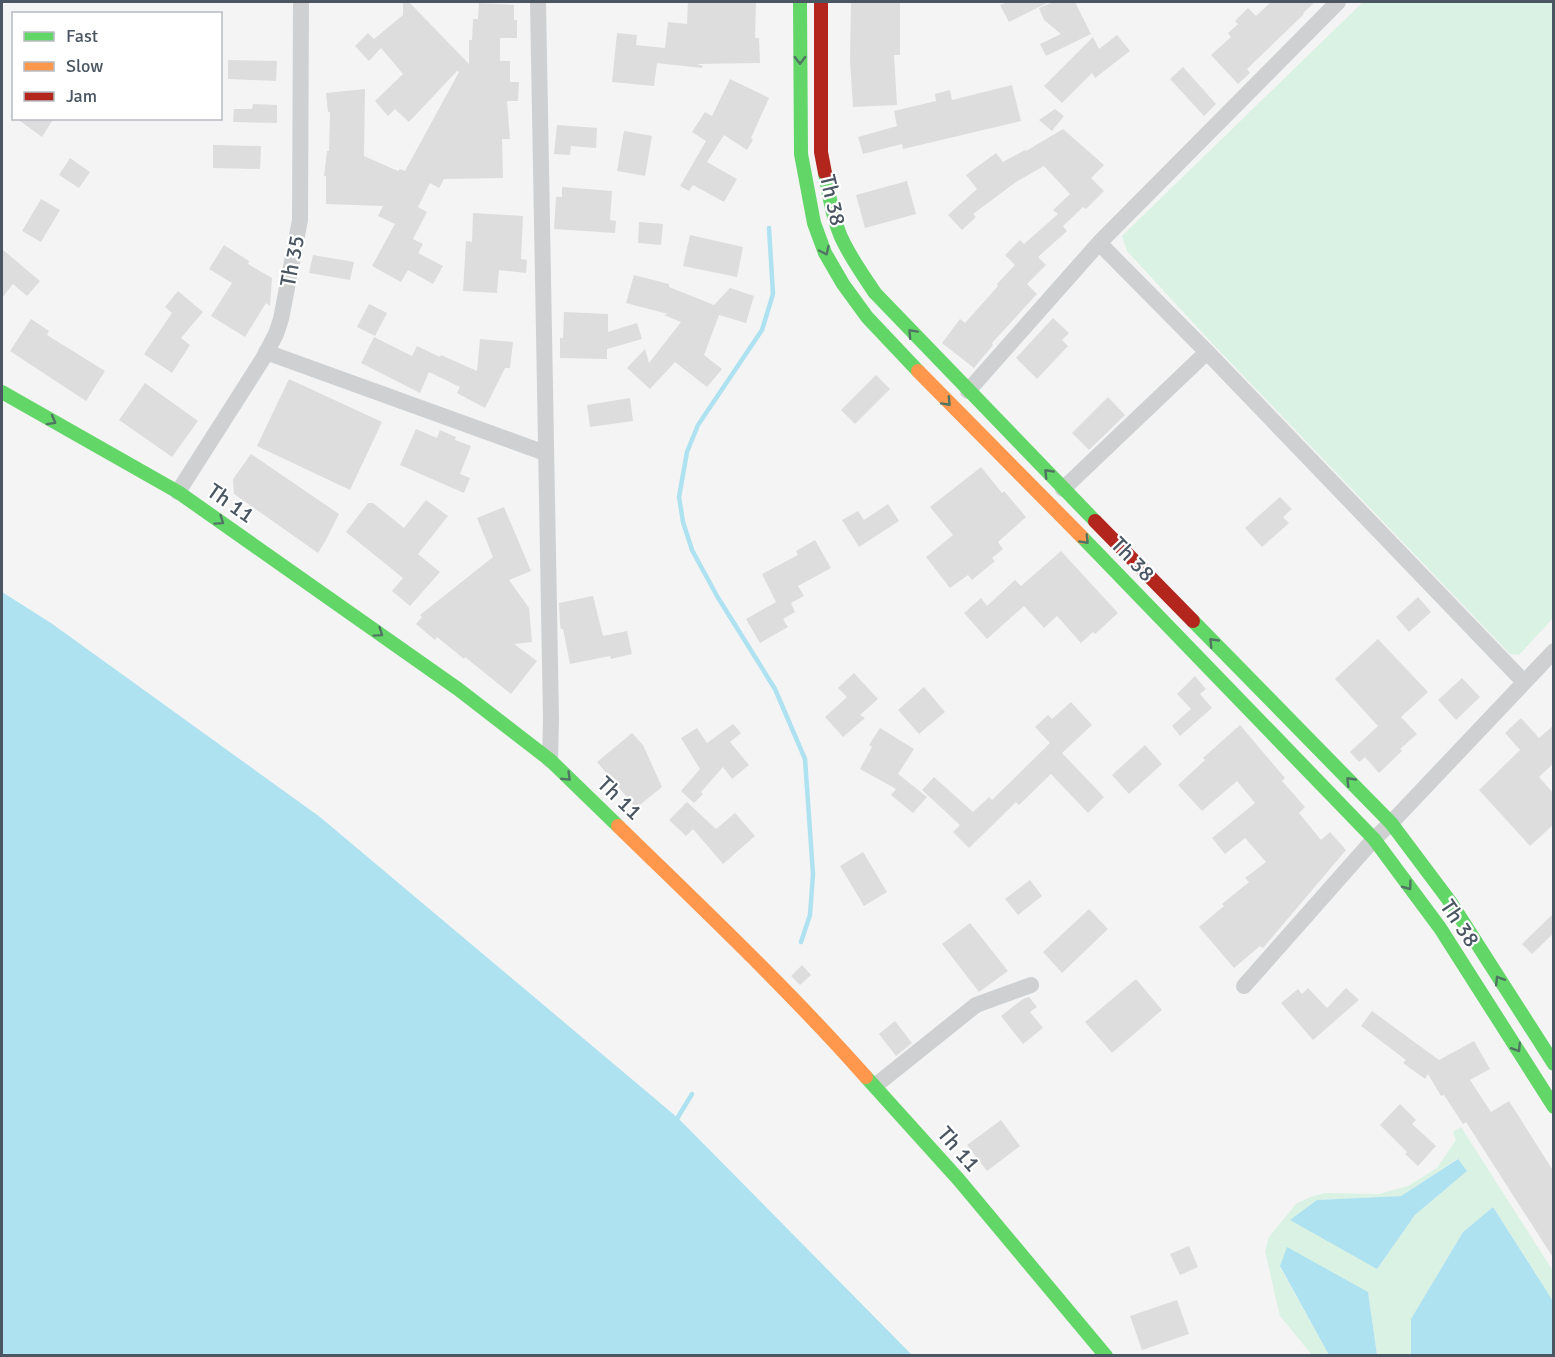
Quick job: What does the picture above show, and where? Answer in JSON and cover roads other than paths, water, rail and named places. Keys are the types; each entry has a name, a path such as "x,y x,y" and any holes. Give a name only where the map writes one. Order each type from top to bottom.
{"street":[{"name":"Th 35","path":"178,492 266,352 281,320 300,220 301,2"},
{"path":"538,2 550,760"},
{"name":"Th 38","path":"800,2 801,154 814,223 825,253 843,284 867,317 957,412 1139,595 1374,839 1440,927 1554,1107"},
{"name":"Th 38","path":"821,2 821,152 832,209 841,236 875,293 1063,489 1391,823 1451,903 1554,1064"},
{"path":"968,391 1099,243 1338,2"},
{"path":"1099,243 1524,682"},
{"path":"266,352 545,453"},
{"path":"1063,489 1207,352"},
{"name":"Th 11","path":"2,392 178,492 458,689 550,760 756,959 876,1085 959,1180 1106,1356"},
{"path":"1244,986 1374,839 1554,651"},
{"path":"876,1085 976,1005 1031,985"}],"water":[{"path":"2,592 51,623 320,817 678,1118 912,1355 2,1355"},
{"path":"1458,1159 1467,1171 1415,1215 1377,1269 1290,1220 1317,1200 1401,1196"},
{"path":"1493,1207 1553,1301 1553,1355 1411,1355 1411,1319 1463,1232"},
{"path":"1287,1247 1368,1292 1377,1355 1329,1355 1280,1266"}],"waterway":[{"path":"769,228 773,294 762,330 698,425 687,452 679,497 683,522 692,550 717,596 775,689 805,759 813,874 810,915 801,942"},
{"path":"675,1122 692,1094"}]}
